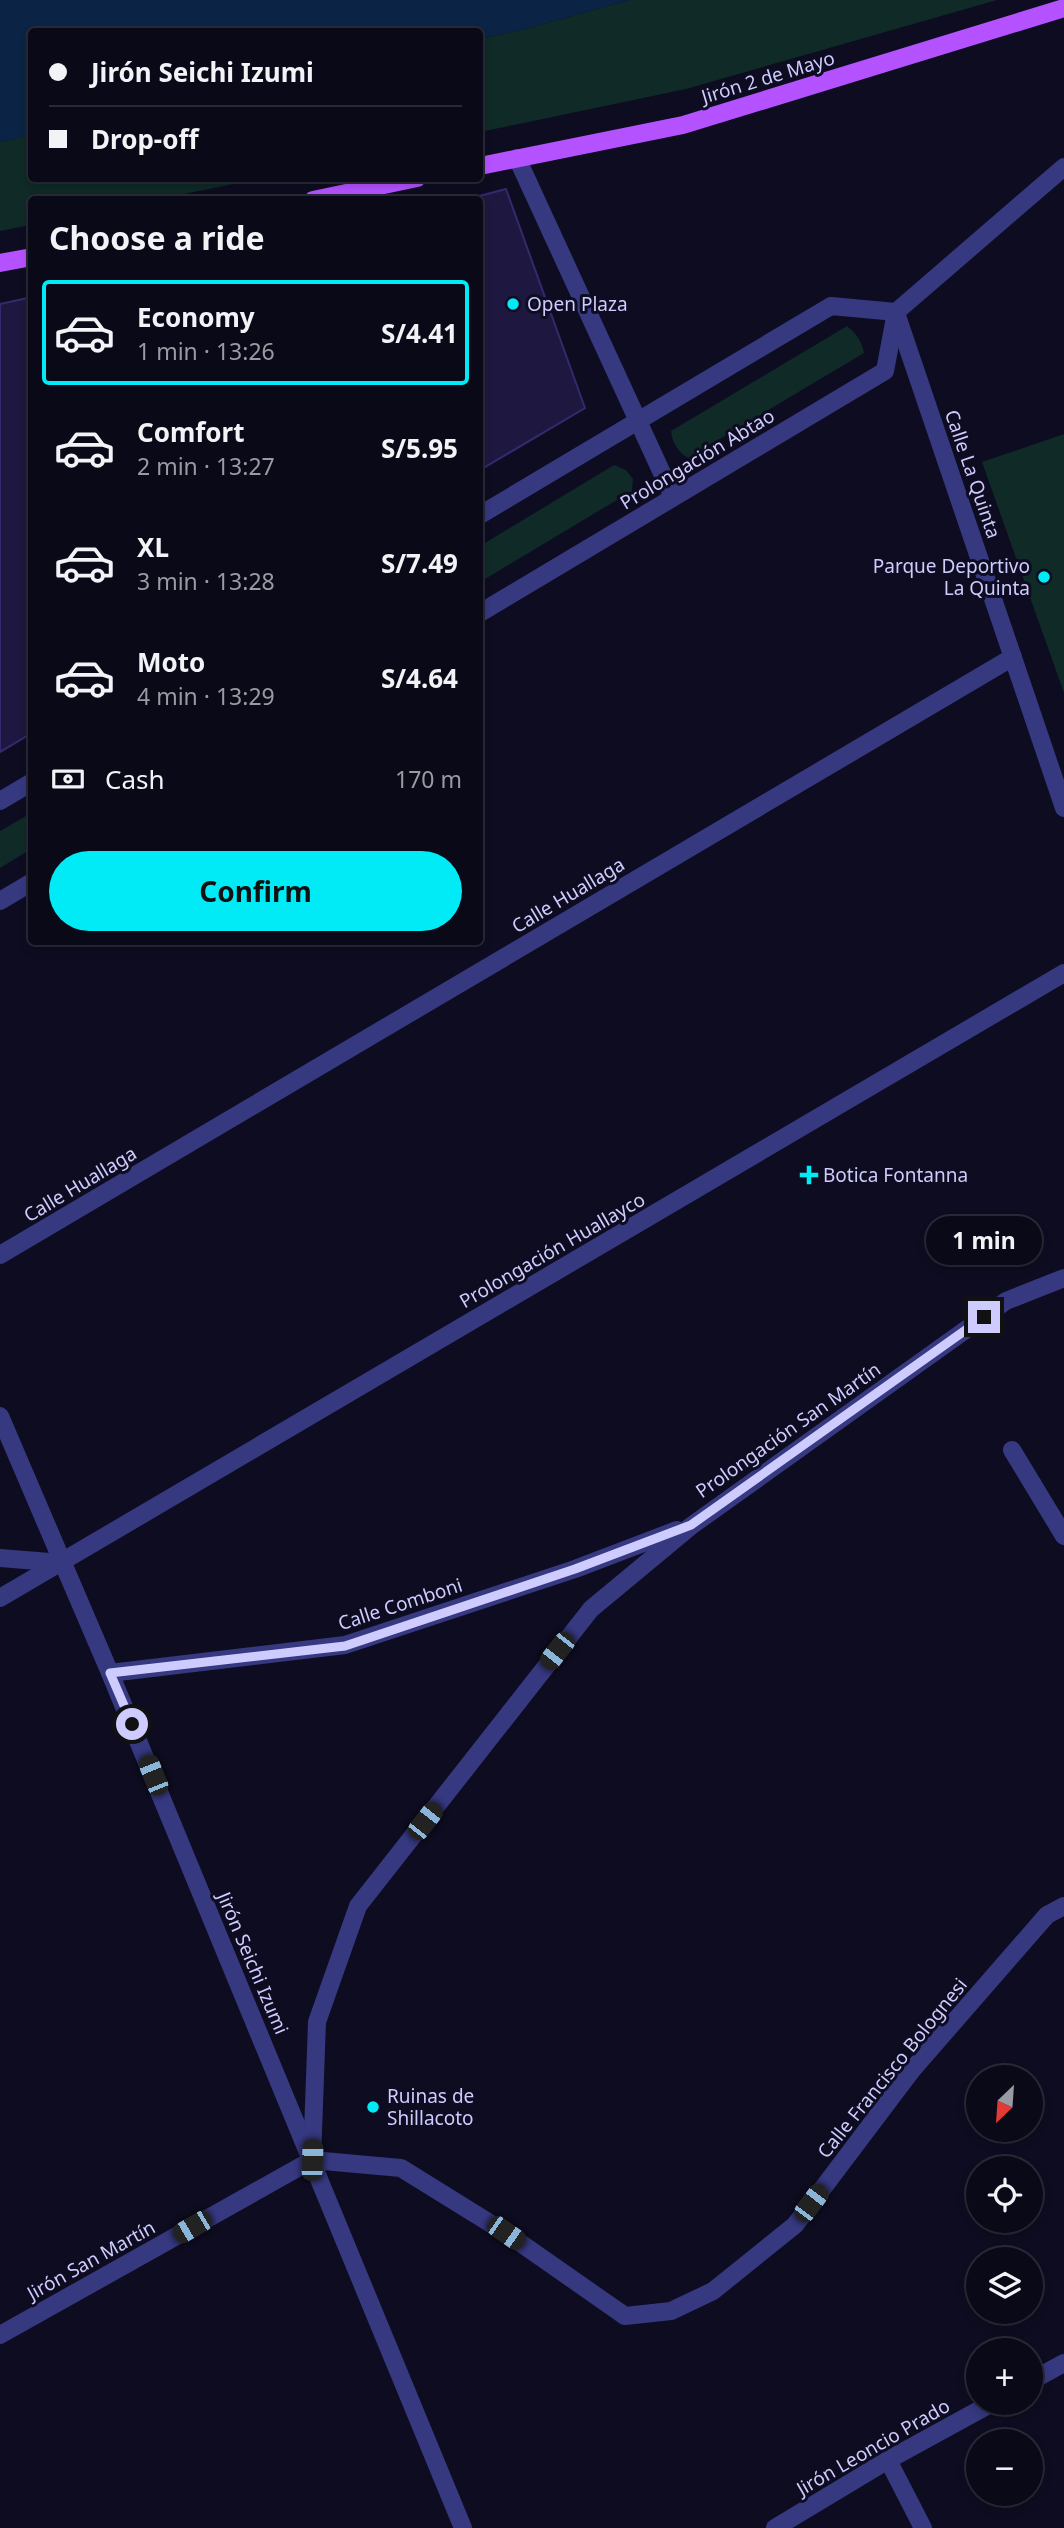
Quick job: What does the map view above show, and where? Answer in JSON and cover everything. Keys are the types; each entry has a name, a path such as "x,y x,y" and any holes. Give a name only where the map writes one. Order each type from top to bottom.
{"main road":[{"name":"Jirón 2 de Mayo","path":"483,165 683,125 1064,8"},
{"path":"332,196 398,182"},
{"path":"0,263 28,258"}],"street":[{"path":"517,158 673,497"},
{"path":"483,513 831,306 896,312 1064,167"},
{"name":"Prolongación Abtao","path":"483,611 885,370 896,312"},
{"name":"Calle La Quinta","path":"896,312 1064,808"},
{"name":"Calle Huallaga","path":"0,1255 1013,657"},
{"path":"0,801 28,784"},
{"path":"0,901 28,884"},
{"name":"Prolongación Huallayco","path":"0,1598 1064,973"},
{"name":"Prolongación San Martín","path":"312,2160 317,2022 358,1906 591,1609 691,1525 1006,1301 1064,1278"},
{"name":"Jirón Seichi Izumi","path":"0,1416 110,1673 463,2528"},
{"path":"1012,1450 1064,1536"},
{"name":"Calle Comboni","path":"110,1673 345,1646 575,1569 691,1525"},
{"path":"0,1559 62,1563"},
{"name":"Calle Francisco Bolognesi","path":"312,2160 401,2168 506,2233 625,2316 671,2311 713,2291 795,2225 912,2070 1047,1915 1064,1906"},
{"name":"Jirón San Martín","path":"0,2335 312,2160"},
{"path":"1043,2374 1064,2363"},
{"name":"Jirón Leoncio Prado","path":"775,2528 888,2460 970,2415"},
{"path":"888,2460 923,2528"}],"green space":[{"path":"629,0 997,0 686,89 483,131 483,38"},
{"path":"28,136 28,182 244,182 174,196 28,196 28,226 0,231 0,142"},
{"path":"847,326 858,338 864,353 688,458 678,450 671,431"},
{"name":"Parque Deportivo La Quinta","path":"1064,434 1064,693 982,462"},
{"path":"614,465 626,470 633,479 632,491 483,580 483,544"},
{"path":"28,815 28,851 0,868 0,831"}],"water":[{"path":"0,0 629,0 483,38 483,28 28,28 28,136 0,142"}],"building":[{"name":"Open Plaza","path":"506,189 585,408 483,468 483,196 479,196"},
{"path":"28,298 28,735 0,752 0,304"}],"place":[{"name":"Open Plaza","path":"513,304"},
{"name":"Parque Deportivo La Quinta","path":"1044,577"},
{"name":"Botica Fontanna","path":"809,1175"},
{"name":"Ruinas de Shillacoto","path":"373,2107"}],"route":[{"path":"132,1724 110,1673 345,1646 575,1569 691,1525 984,1317"}]}
